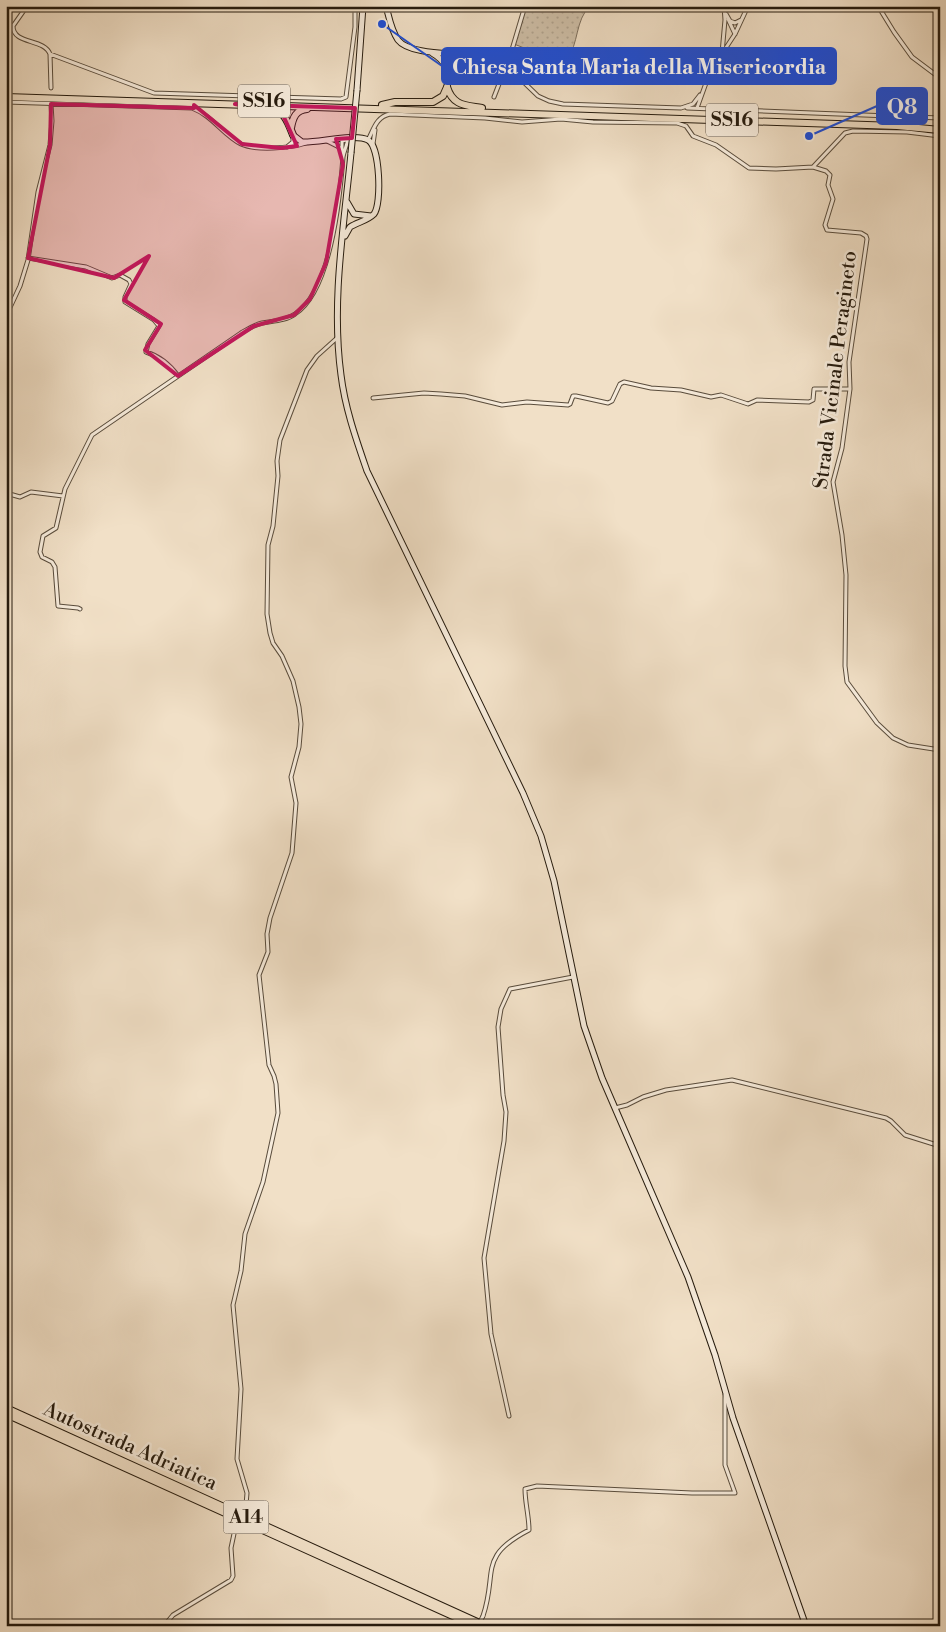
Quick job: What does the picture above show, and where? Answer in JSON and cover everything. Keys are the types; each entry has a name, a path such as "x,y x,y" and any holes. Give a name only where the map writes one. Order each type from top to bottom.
{"highway":[{"path":"382,105 396,102 433,102 443,96 448,87"},
{"path":"448,87 450,94 457,102 482,108"},
{"name":"SS16","path":"6,93 482,108 522,112 897,126 940,130"},
{"name":"SS16","path":"6,97 344,108 897,122 940,126"},
{"path":"235,104 278,110 285,116 292,132"},
{"path":"292,132 294,116 300,111 307,109 332,110 344,108"},
{"name":"Autostrada Adriatica","path":"6,1408 486,1626"},
{"name":"Autostrada Adriatica","path":"6,1414 477,1626"}],"main road":[{"path":"363,6 338,298 338,338 345,399 354,434 367,471 523,793 541,836 554,881 573,977 590,1046 688,1277 715,1355 750,1468 806,1626"},
{"path":"386,6 398,40 408,48 454,54"},
{"path":"429,52 442,59 447,67 448,87"},
{"path":"449,77 457,64 454,54"},
{"path":"447,67 448,61 454,54"},
{"path":"292,132 302,142 348,139 368,140 373,144 377,156 378,199 376,210 366,221 356,223 350,227 342,243"},
{"path":"346,201 354,214"},
{"path":"345,218 354,214 371,216"},
{"path":"345,218 356,223"}],"street":[{"path":"16,6 23,11"},
{"path":"27,6 13,26 13,32 17,36 48,49 50,54 51,88"},
{"path":"50,54 154,92 341,98 346,97 355,27 355,6"},
{"path":"494,97 507,66 525,6"},
{"path":"724,6 735,34"},
{"path":"722,54 725,24 724,6"},
{"path":"878,6 912,57 940,78"},
{"path":"696,108 695,104 710,72 735,34 747,8"},
{"path":"728,18 735,23 738,23 743,18"},
{"path":"6,23 13,26"},
{"path":"725,24 727,31 735,34"},
{"path":"454,54 497,62 507,66 538,96 563,104 940,118"},
{"path":"457,64 467,59 476,58"},
{"path":"681,108 689,106 698,100"},
{"path":"698,100 711,109"},
{"path":"6,102 192,108 206,115 242,144 286,148 309,142"},
{"path":"6,316 20,286 28,258 38,192 50,145 51,104"},
{"path":"368,140 379,119 390,114 485,118 522,122 561,119 593,122 677,123 686,126 693,136 716,145 749,168 776,169 813,167 845,133 852,131 907,132 940,136"},
{"path":"373,144 375,128"},
{"path":"286,148 293,142 292,132"},
{"path":"80,609 58,606 56,566 40,555 43,536 56,528 65,489 92,435 254,326 294,315 310,299 326,264 340,189 343,153 348,139"},
{"path":"326,140 336,145 343,153"},
{"name":"Strada Vicinale Peragineto","path":"813,167 829,172 830,175 828,185 833,199 825,225 827,230 861,234 866,236 867,239 849,362 850,389 842,452 833,482 842,535 846,575 845,666 847,682 877,723 893,738 908,745 940,750"},
{"path":"28,258 86,267 112,278 120,275 129,280 131,284 125,297 125,302 154,320 159,326 148,344 146,352 159,358 178,376"},
{"path":"164,1626 173,1614 231,1580 233,1576 231,1548 235,1529 246,1505 246,1487 237,1459 241,1389 233,1305 242,1266 246,1234 263,1182 278,1113 276,1084 269,1065 258,975 268,952 267,934 270,918 292,854 296,803 291,777 299,747 301,724 293,681 282,656 273,643 270,633 267,614 268,551 273,526 278,476 277,452 280,440 307,370 317,356 338,338"},
{"path":"373,398 424,393 465,396 502,405 527,402 568,405 573,396 576,396 608,403 612,401 620,384 624,382 651,388 681,390 711,397 721,395 748,404 756,400 809,402 812,400 814,389 850,389"},
{"path":"6,493 20,497 31,492 63,496"},
{"path":"509,1416 491,1334 484,1258 504,1140 506,1112 498,1039 498,1021 502,1005 510,989 573,977"},
{"path":"615,1108 666,1090 732,1080 766,1090 886,1118 905,1134 940,1146"},
{"path":"477,1626 489,1600 492,1564 501,1548 513,1538 529,1530 529,1520 525,1505 525,1489 537,1486 692,1493 735,1493 725,1465 724,1397 726,1392"}],"highlighted area":[{"path":"51,104 194,108 194,105 242,144 281,148 297,146 282,113 235,104 355,108 352,138 336,139 343,164 326,263 310,299 294,315 254,326 178,376 145,350 161,324 124,300 149,256 114,278 28,258 50,145"}],"shaded area":[{"path":"526,6 590,6 582,18 574,46 567,59 552,59 514,44"}],"place":[{"name":"Chiesa Santa Maria della Misericordia","path":"382,24"},
{"name":"Q8","path":"809,136"}]}
